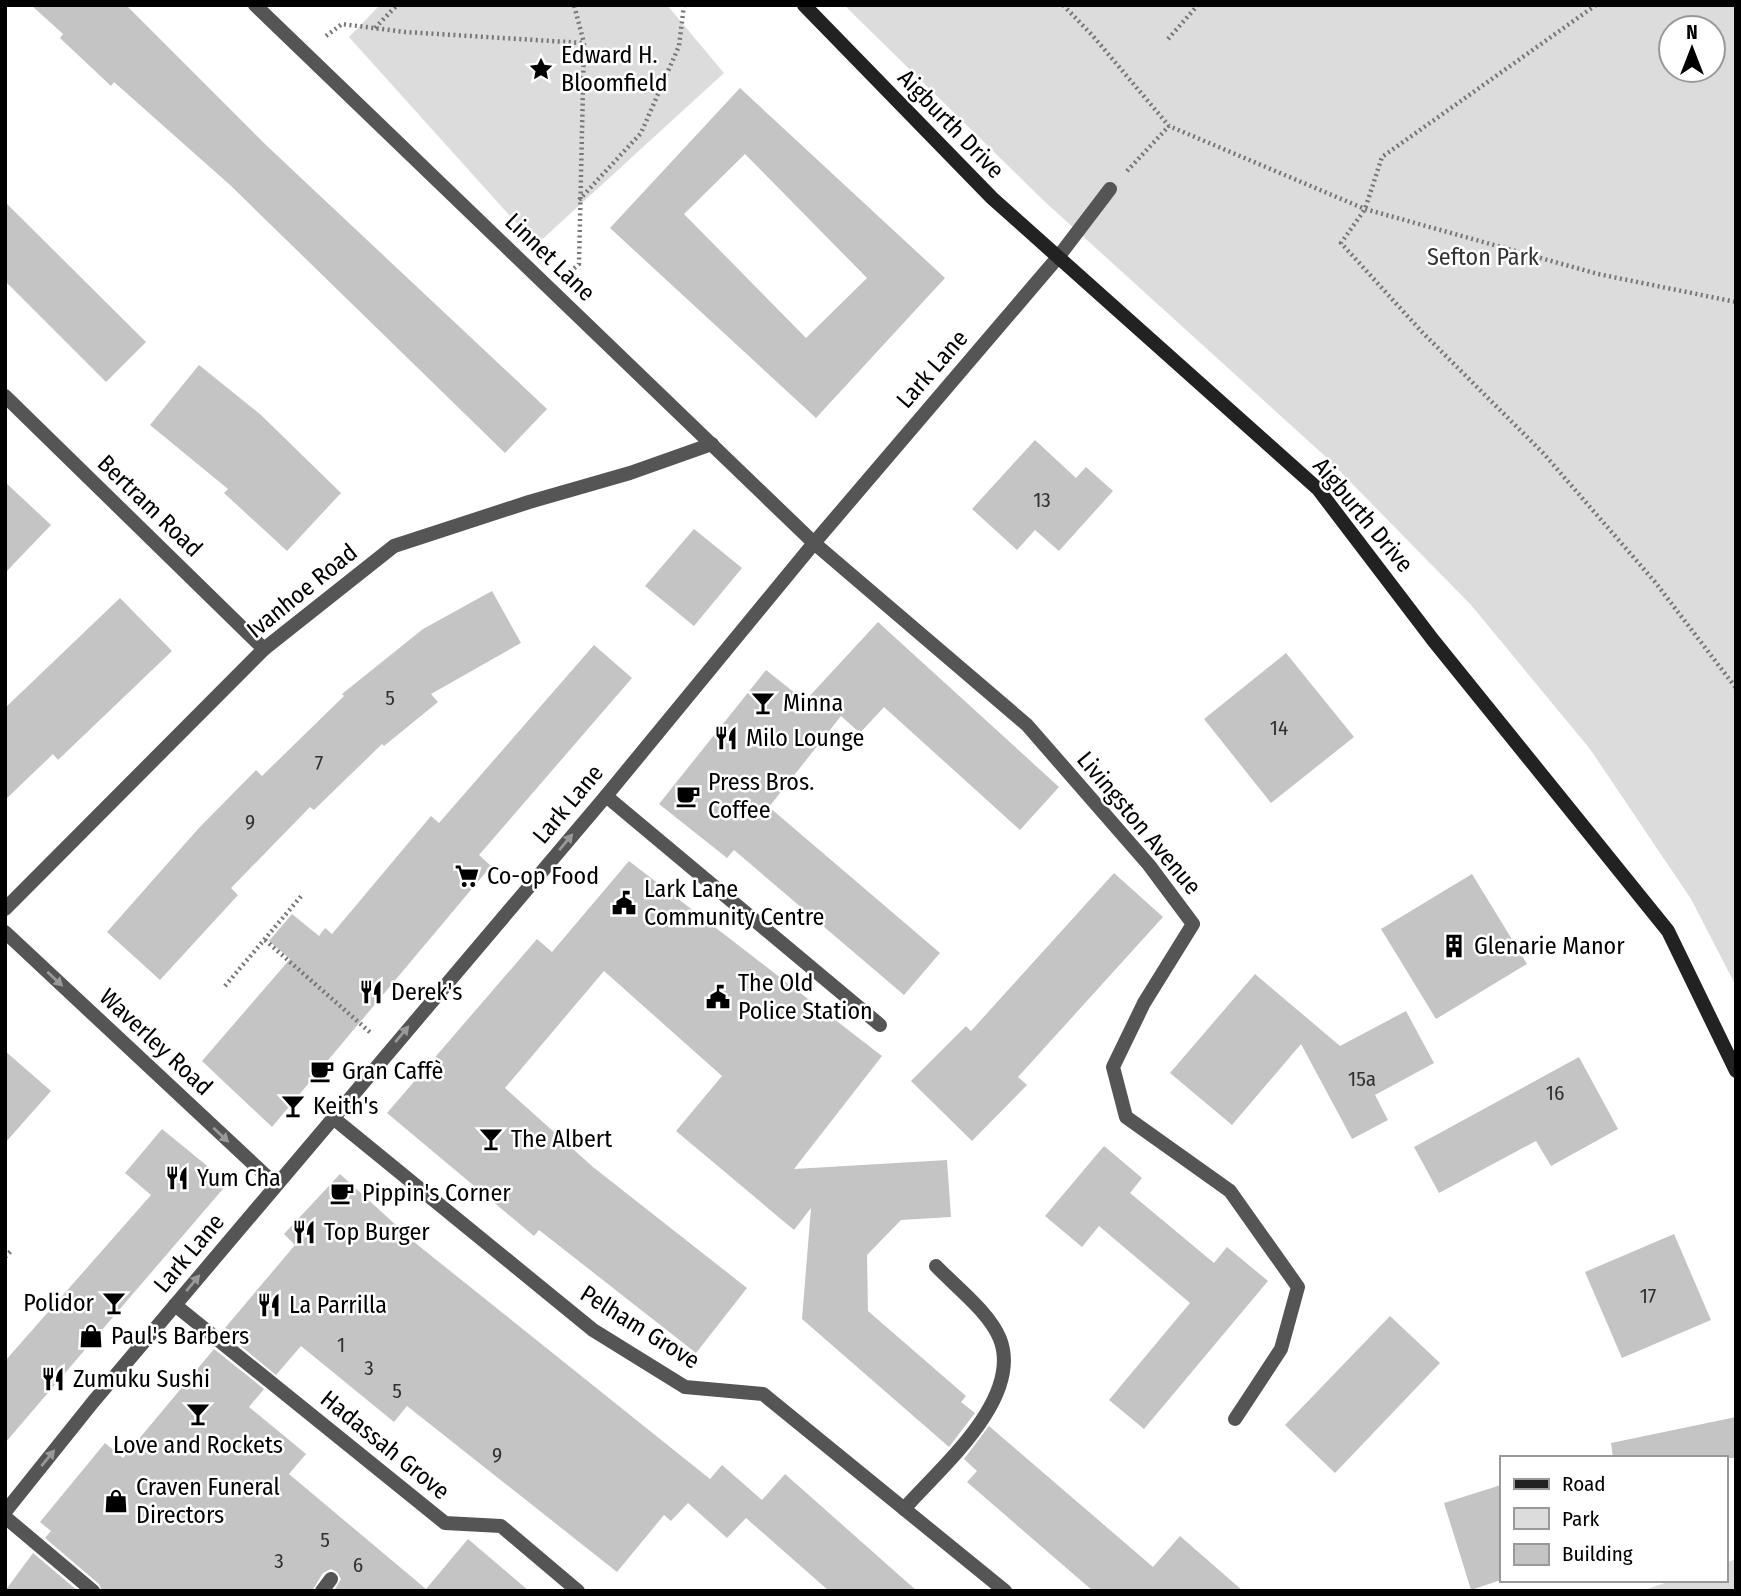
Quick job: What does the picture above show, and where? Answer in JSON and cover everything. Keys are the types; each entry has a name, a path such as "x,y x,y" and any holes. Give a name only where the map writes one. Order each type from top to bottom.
{"street":[{"name":"Linnet Lane","path":"255,5 814,543"},
{"name":"Aigburth Drive","path":"804,5 992,198 1318,489 1433,640 1668,931 1736,1071"},
{"name":"Lark Lane","path":"5,1512 332,1117 606,796 814,543 1059,256 1110,189"},
{"name":"Bertram Road","path":"5,396 264,649"},
{"name":"Ivanhoe Road","path":"5,909 264,649 394,546 529,502 631,473 712,444"},
{"name":"Livingston Avenue","path":"814,543 1027,725 1149,865 1193,924 1144,1003 1113,1068 1126,1117 1230,1191 1298,1287 1281,1349 1235,1419"},
{"path":"606,796 880,1025"},
{"name":"Waverley Road","path":"5,933 276,1185"},
{"name":"Pelham Grove","path":"332,1117 593,1330 685,1387 763,1394 1005,1591"},
{"path":"904,1509 990,1412 1005,1366 999,1338 982,1315 936,1266"},
{"name":"Hadassah Grove","path":"175,1305 445,1523 501,1526 578,1591"},
{"path":"5,1517 93,1591"}],"path":[{"path":"374,28 397,5"},
{"path":"551,289 579,264 578,201 584,43 574,5"},
{"path":"578,201 641,132 679,46 684,5"},
{"path":"1063,5 1093,36 1169,126 1364,209 1598,274 1736,302"},
{"path":"1168,39 1198,5"},
{"path":"1596,5 1382,157 1364,209 1341,243 1422,332 1544,454 1655,582 1736,688"},
{"path":"303,51 342,24 584,43"},
{"path":"1110,189 1169,126"},
{"path":"225,986 303,894"},
{"path":"265,940 389,1050"},
{"path":"5,1257 11,1251"}],"green space":[{"path":"380,5 667,5 724,73 536,245 349,37"},
{"name":"Sefton Park","path":"844,5 1736,5 1736,986 1691,899 1590,749 1471,605 1326,457 1044,201"},
{"path":"1736,1559 1736,1591 1642,1591 1667,1582 1727,1582 1727,1562"}],"building":[{"path":"31,5 126,5 267,146 547,409 505,453 230,185 114,82 111,86 60,38 63,34"},
{"path":"740,88 945,278 816,418 610,228","holes":["745,154 867,278 806,338 684,214"]},
{"path":"5,202 146,342 106,382 5,281"},
{"path":"199,365 261,415 341,493 287,551 224,493 228,489 150,425"},
{"path":"1035,440 1076,478 1086,467 1113,491 1059,551 1035,530 1017,550 972,509"},
{"path":"5,482 51,525 5,573"},
{"path":"694,529 742,568 694,626 645,586"},
{"path":"492,591 521,643 431,694 438,702 384,746 382,744 314,810 310,807 231,888 238,895 160,980 107,932 198,829 256,770 262,776 344,696 342,694 423,629"},
{"path":"120,598 172,651 58,760 53,754 5,800 5,708"},
{"path":"878,622 1059,787 1020,830 884,707 860,733 841,716 769,807 940,953 904,995 734,850 727,858 659,804 766,670 805,701"},
{"path":"594,645 632,678 479,855 491,866 272,1127 202,1061 290,959 269,941 292,914 319,936 325,928 332,934 431,816 439,823"},
{"path":"1286,653 1354,737 1271,803 1204,719"},
{"path":"629,861 882,1056 794,1169 947,1160 951,1217 901,1220 867,1255 868,1311 966,1396 961,1402 975,1413 949,1447 802,1319 811,1208 794,1230 676,1131 722,1076 604,971 505,1088 593,1167 747,1288 696,1353 539,1230 534,1236 387,1113 537,939 552,952"},
{"path":"1114,873 1163,917 1018,1077 1027,1085 972,1141 911,1081 966,1026 971,1031"},
{"name":"Glenarie Manor","path":"1472,874 1527,964 1436,1019 1381,929"},
{"path":"1255,974 1340,1046 1406,1011 1434,1063 1375,1095 1388,1120 1352,1139 1301,1044 1232,1125 1170,1073"},
{"path":"5,1051 51,1091 5,1143"},
{"path":"1579,1057 1618,1129 1551,1166 1536,1141 1439,1193 1414,1147"},
{"path":"162,1129 228,1183 5,1443 5,1361 151,1195 125,1173"},
{"path":"1104,1146 1142,1178 1130,1193 1214,1263 1227,1247 1268,1281 1144,1429 1109,1400 1190,1303 1099,1226 1082,1247 1045,1216"},
{"path":"340,1174 419,1246 710,1479 722,1465 762,1500 785,1474 917,1591 829,1591 746,1518 727,1538 688,1503 671,1521 664,1515 617,1572 407,1406 394,1422 301,1346 276,1375 226,1334 229,1331 225,1328 295,1245 284,1234"},
{"path":"1674,1234 1711,1320 1622,1358 1585,1272"},
{"path":"1390,1316 1440,1363 1335,1473 1285,1425"},
{"path":"214,1349 264,1389 249,1407 306,1454 289,1474 426,1589 468,1539 529,1591 334,1591 341,1579 337,1572 331,1569 323,1573 312,1591 102,1591 99,1584 45,1538 51,1531 40,1522 105,1443 123,1458"},
{"path":"1736,1417 1736,1458 1613,1456 1611,1443"},
{"path":"989,1426 1153,1567 1180,1536 1243,1591 1093,1591 967,1482 977,1471 964,1459"},
{"path":"1500,1485 1500,1580 1471,1590 1444,1503"},
{"path":"33,1553 78,1591 5,1591"}],"place":[{"name":"Edward H. Bloomfield","path":"541,69"},
{"name":"Minna","path":"763,703"},
{"name":"Milo Lounge","path":"726,738"},
{"name":"Press Bros. Coffee","path":"688,796"},
{"name":"Co-op Food","path":"467,876"},
{"name":"Lark Lane Community Centre","path":"624,903"},
{"name":"Glenarie Manor","path":"1454,946"},
{"name":"Derek's","path":"371,992"},
{"name":"The Old Police Station","path":"718,997"},
{"name":"Gran Caffè","path":"322,1071"},
{"name":"Keith's","path":"293,1106"},
{"name":"The Albert","path":"491,1139"},
{"name":"Yum Cha","path":"177,1178"},
{"name":"Pippin's Corner","path":"342,1193"},
{"name":"Top Burger","path":"304,1232"},
{"name":"Polidor","path":"114,1303"},
{"name":"La Parrilla","path":"269,1305"},
{"name":"Paul's Barbers","path":"91,1336"},
{"name":"Zumuku Sushi","path":"53,1379"},
{"name":"Love and Rockets","path":"198,1414"},
{"name":"Craven Funeral Directors","path":"116,1501"}]}
